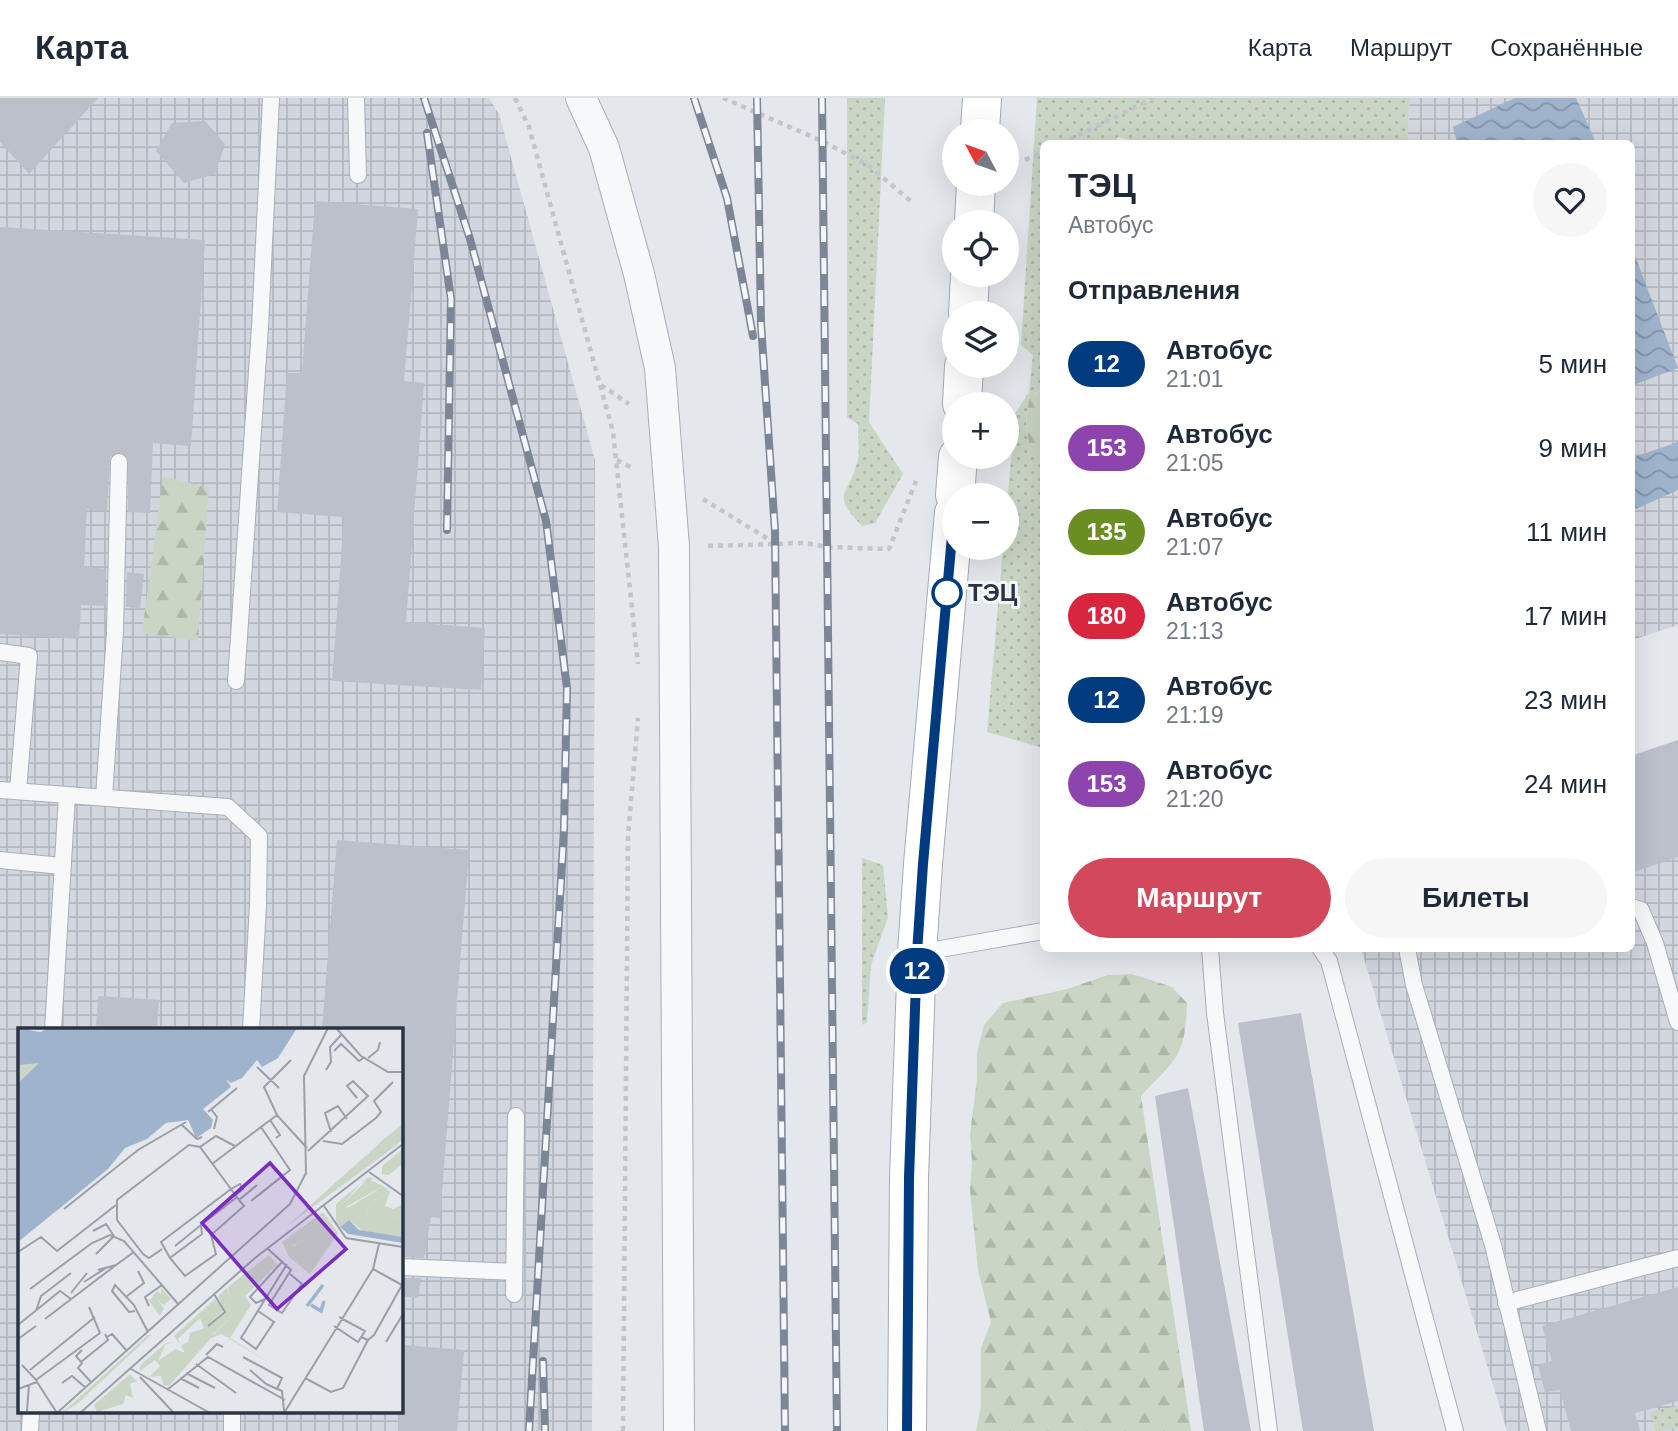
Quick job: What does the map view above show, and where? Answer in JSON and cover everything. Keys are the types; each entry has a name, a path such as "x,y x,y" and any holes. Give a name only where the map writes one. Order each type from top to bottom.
{"main road":[{"path":"981,119 982,98"},
{"path":"907,1431 909,1178 917,953 950,560"}],"street":[{"path":"581,98 604,149 639,274 660,368 674,547 679,1431"}],"lane":[{"path":"236,681 260,327 271,98"},
{"path":"356,98 358,175"},
{"path":"104,797 115,632 119,462"},
{"path":"0,652 29,656 18,791"},
{"path":"0,790 228,807 259,836 251,1028"},
{"path":"53,1028 67,795"},
{"path":"0,860 62,866"},
{"path":"1635,908 1641,910 1655,943 1678,1022"},
{"path":"917,953 1040,932"},
{"path":"1210,952 1215,1013 1269,1431"},
{"path":"1323,952 1329,961 1455,1431"},
{"path":"1407,952 1414,985 1493,1245 1538,1431"},
{"path":"514,1294 516,1116"},
{"path":"1506,1303 1678,1258"},
{"path":"402,1266 514,1272"}],"path":[{"path":"515,98 529,127 614,432 639,676"},
{"path":"723,98 822,141 868,165 914,204"},
{"path":"1068,140 1154,98"},
{"path":"1025,160 1040,153"},
{"path":"600,385 631,405"},
{"path":"625,546 805,543 827,547"},
{"path":"623,1431 628,837 638,716"}],"shaded area":[{"path":"0,98 489,98 499,114 595,460 592,1431 0,1431"},
{"path":"1410,98 1678,98 1678,625 1635,639 1635,140 1407,140"},
{"path":"1678,740 1678,1431 1507,1431 1362,952 1635,952 1635,755"}],"green space":[{"path":"847,98 885,98 869,422 903,474 875,523 862,526 852,516 844,501 859,449 858,424 847,417"},
{"path":"1037,98 1410,98 1407,140 1129,140 1118,137 1116,140 1040,140 1040,391 1030,404 1026,426 1032,449 1040,463 1040,747 987,732 1002,560 1019,560 1019,483 1009,483 1010,469 1019,469 1019,408 1029,392 1033,355 1021,345"},
{"path":"1040,391 1040,464 1028,436 1029,400"},
{"path":"163,476 209,488 198,641 142,633"},
{"path":"862,858 883,865 888,917 871,965 867,1022 862,1025"},
{"path":"1132,974 1172,987 1187,1003 1181,1047 1170,1065 1141,1096 1191,1431 976,1431 981,1406 981,1348 991,1322 978,1270 970,1190 970,1135 977,1078 977,1053 984,1025 1003,1003 1067,989 1108,975"},
{"path":"1678,1406 1678,1428 1656,1431 1650,1412"}],"water":[{"path":"1515,98 1576,98 1595,140 1456,140 1453,127"},
{"path":"1635,256 1678,368 1635,384"},
{"path":"1678,442 1678,490 1636,509 1635,457"}],"building":[{"path":"0,98 98,98 29,174 0,142"},
{"path":"205,121 225,144 215,174 184,183 156,151 172,123"},
{"path":"315,201 418,209 404,381 424,383 406,622 485,628 481,690 332,681 344,517 277,512 287,373 302,373"},
{"path":"0,227 205,240 191,446 153,443 150,513 128,512 128,458 119,452 110,457 107,511 87,509 84,566 106,569 105,606 81,605 79,639 0,634"},
{"path":"127,572 144,574 140,608 126,607"},
{"path":"1678,740 1678,857 1635,872 1635,755"},
{"path":"337,840 469,850 440,1218 431,1217 424,1258 402,1257 402,1028 322,1028"},
{"path":"98,996 159,1000 157,1028 96,1028"},
{"path":"1301,1013 1374,1431 1303,1431 1238,1023"},
{"path":"1188,1088 1251,1431 1204,1431 1155,1096"},
{"path":"402,1278 421,1278 418,1298 402,1296"},
{"path":"1678,1287 1678,1401 1635,1413 1640,1431 1571,1431 1560,1390 1545,1392 1538,1365 1552,1361 1542,1326"},
{"path":"405,1345 464,1350 457,1431 398,1431 399,1414 402,1414"}],"railway":[{"path":"424,98 470,239 546,521 567,688 564,829 529,1431"},
{"path":"694,98 727,198 753,336"},
{"path":"757,98 761,324 775,531 785,1431"},
{"path":"822,98 837,1431"},
{"path":"427,133 451,299 447,530"},
{"path":"543,1361 545,1431"}],"bus line":[{"name":"12","path":"907,1431 909,1178 917,953 950,560"}],"place":[{"name":"ТЭЦ","path":"947,593"}]}
